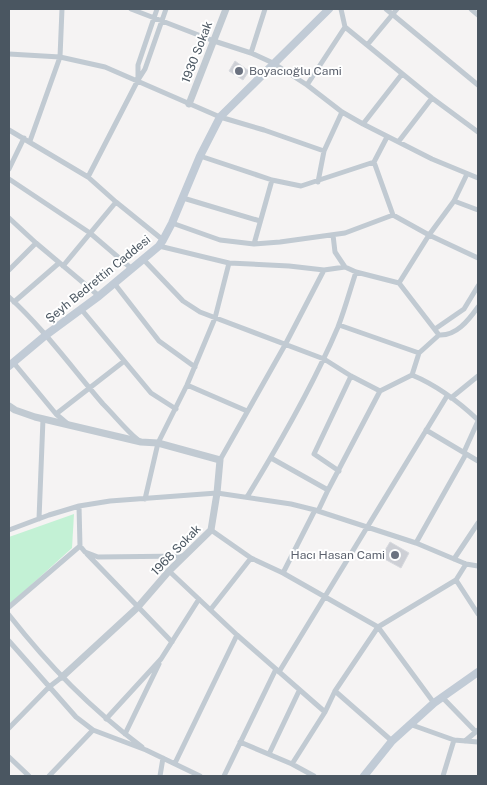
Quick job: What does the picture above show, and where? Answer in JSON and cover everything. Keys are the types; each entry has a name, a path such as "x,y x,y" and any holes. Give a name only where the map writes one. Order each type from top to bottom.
{"main road":[{"name":"Şeyh Bedrettin Caddesi","path":"11,364 46,335 99,296 161,243 172,223 200,156 220,117 327,9"},
{"path":"364,776 392,742 434,703 478,672"}],"street":[{"path":"30,141 60,57 62,9"},
{"path":"131,9 251,53 273,63 307,84 342,112 363,124 467,174 478,177"},
{"path":"138,80 138,65 157,9"},
{"path":"88,177 145,69 166,9"},
{"name":"1930 Sokak","path":"189,104 226,9"},
{"path":"251,53 265,9"},
{"path":"341,9 345,27 432,98 478,132"},
{"path":"386,9 478,85"},
{"path":"368,44 397,9"},
{"path":"471,9 478,15"},
{"path":"307,84 345,27"},
{"path":"9,54 60,57 105,67 220,117 324,151"},
{"path":"363,124 402,74"},
{"path":"398,141 432,98"},
{"path":"318,182 324,151 342,112"},
{"path":"9,130 88,177 161,243 229,263 324,270 345,267"},
{"path":"200,156 272,180 301,186 318,182 374,162 387,137"},
{"path":"9,169 24,138"},
{"path":"374,162 393,215 428,235 478,258"},
{"path":"399,283 428,235 454,200 467,174"},
{"path":"9,179 90,233 132,269"},
{"path":"254,244 272,180"},
{"path":"183,198 260,221"},
{"path":"454,200 478,210"},
{"path":"14,302 61,264 116,202"},
{"path":"172,223 220,240 254,244 345,233 393,215"},
{"path":"9,218 99,296"},
{"path":"333,235 335,252 345,267 356,272 399,283 438,335"},
{"path":"9,270 36,243"},
{"path":"143,259 183,301 200,312 324,359 350,376 380,391"},
{"path":"145,499 158,443 187,385 215,318 229,263"},
{"path":"11,408 70,425 140,442 158,443 220,460 324,270"},
{"path":"247,497 271,458 324,359 339,325 356,272"},
{"path":"114,283 159,342 195,367"},
{"path":"435,330 464,309 478,286"},
{"path":"9,297 46,335 90,388 140,442"},
{"path":"283,573 380,391 412,375 419,353 438,335 448,336 467,322 478,307"},
{"path":"81,309 123,362 151,393 176,409"},
{"path":"339,325 419,353"},
{"path":"56,414 123,362"},
{"path":"11,364 56,414 70,425"},
{"path":"412,375 428,381 478,420 465,453 416,543"},
{"path":"338,471 314,454 350,376"},
{"path":"224,776 277,671 426,430 449,397 478,376"},
{"path":"187,385 247,411"},
{"path":"39,519 43,418"},
{"path":"426,430 477,459"},
{"path":"271,458 328,490"},
{"name":"1968 Sokak","path":"62,677 137,608 170,571 211,530 220,460"},
{"path":"9,530 79,506 217,493 291,504 416,543 466,564 478,566"},
{"path":"79,506 80,546 137,608 172,642"},
{"path":"454,559 478,523"},
{"path":"211,530 251,558 283,573 378,626 434,703"},
{"path":"9,607 80,546"},
{"path":"85,552 98,557 185,556"},
{"path":"211,609 251,558"},
{"path":"292,764 325,712 335,691 378,626 456,580 466,564"},
{"path":"170,571 237,635 325,712"},
{"path":"456,580 478,614"},
{"path":"125,734 162,657 199,599"},
{"path":"9,615 62,677 88,704 146,750"},
{"path":"174,763 237,635"},
{"path":"9,641 76,717 93,730 146,750 200,776"},
{"path":"106,719 162,657"},
{"path":"9,728 49,687 62,677"},
{"path":"269,754 299,691"},
{"path":"335,691 392,742"},
{"path":"442,697 477,731 465,741"},
{"path":"412,725 454,740 478,742"},
{"path":"49,776 93,730"},
{"path":"443,776 454,740"},
{"path":"240,742 292,764 314,776"},
{"path":"9,758 29,776"},
{"path":"160,776 164,758"}],"green space":[{"path":"74,514 72,548 10,604 9,537"}],"building":[{"name":"Boyacıoğlu Cami","path":"235,61 249,71 243,80 229,71"},
{"name":"Hacı Hasan Cami","path":"390,542 409,553 401,568 381,557"}],"place":[{"name":"Boyacıoğlu Cami","path":"239,71"},
{"name":"Hacı Hasan Cami","path":"395,555"}]}
